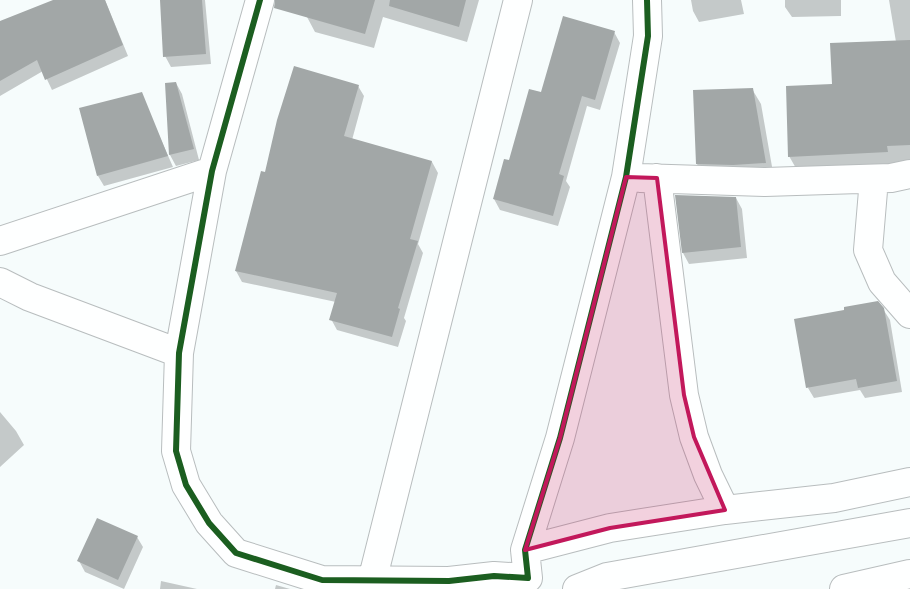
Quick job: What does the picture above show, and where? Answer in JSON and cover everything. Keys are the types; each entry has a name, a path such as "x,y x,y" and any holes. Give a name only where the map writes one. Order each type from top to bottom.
{"street":[{"path":"260,0 212,171 179,353 176,451 186,486 209,522 236,553 322,580 449,581 494,576 530,583 525,550 560,438 626,177 648,36 647,0"},
{"path":"372,581 518,0"},
{"path":"0,241 212,171"},
{"path":"626,177 766,182 874,179 910,174"},
{"path":"657,178 684,395 694,437 708,474 725,510"},
{"path":"874,179 868,250 882,282 910,314"},
{"path":"0,282 30,297 179,353"},
{"path":"525,550 610,528 725,510 834,498 910,482"},
{"path":"577,589 607,577 910,523"},
{"path":"844,589 910,574"}],"highlighted area":[{"path":"626,177 657,178 684,395 694,437 725,510 610,528 525,550 560,438"}],"building":[{"path":"53,0 105,0 123,45 45,80 37,60 0,81 0,21"},
{"path":"160,0 202,0 206,54 163,57"},
{"path":"275,0 375,0 365,34 274,8"},
{"path":"390,0 466,0 459,27 389,6"},
{"path":"563,16 615,31 595,100 582,96 559,174 564,176 553,216 493,199 504,159 509,160 529,89 541,92"},
{"path":"910,40 910,145 887,146 888,152 788,157 786,86 832,84 830,43"},
{"path":"294,66 359,85 344,136 432,161 410,239 418,241 398,308 400,309 392,337 329,320 337,293 235,271 261,171 265,172 277,120"},
{"path":"176,82 194,149 169,155 165,83"},
{"path":"753,88 766,163 733,165 696,164 693,90"},
{"path":"142,92 168,156 97,176 79,108"},
{"path":"675,195 736,197 741,247 682,253"},
{"path":"878,301 884,308 897,381 858,388 856,379 806,388 794,319 844,310 844,307"},
{"path":"97,518 138,536 118,580 77,561"}],"cycle path":[{"path":"260,0 212,171 179,353 176,451 186,485 209,523 236,553 322,580 449,581 494,576 528,578 525,550 560,438 626,177 648,36 647,0"}]}
